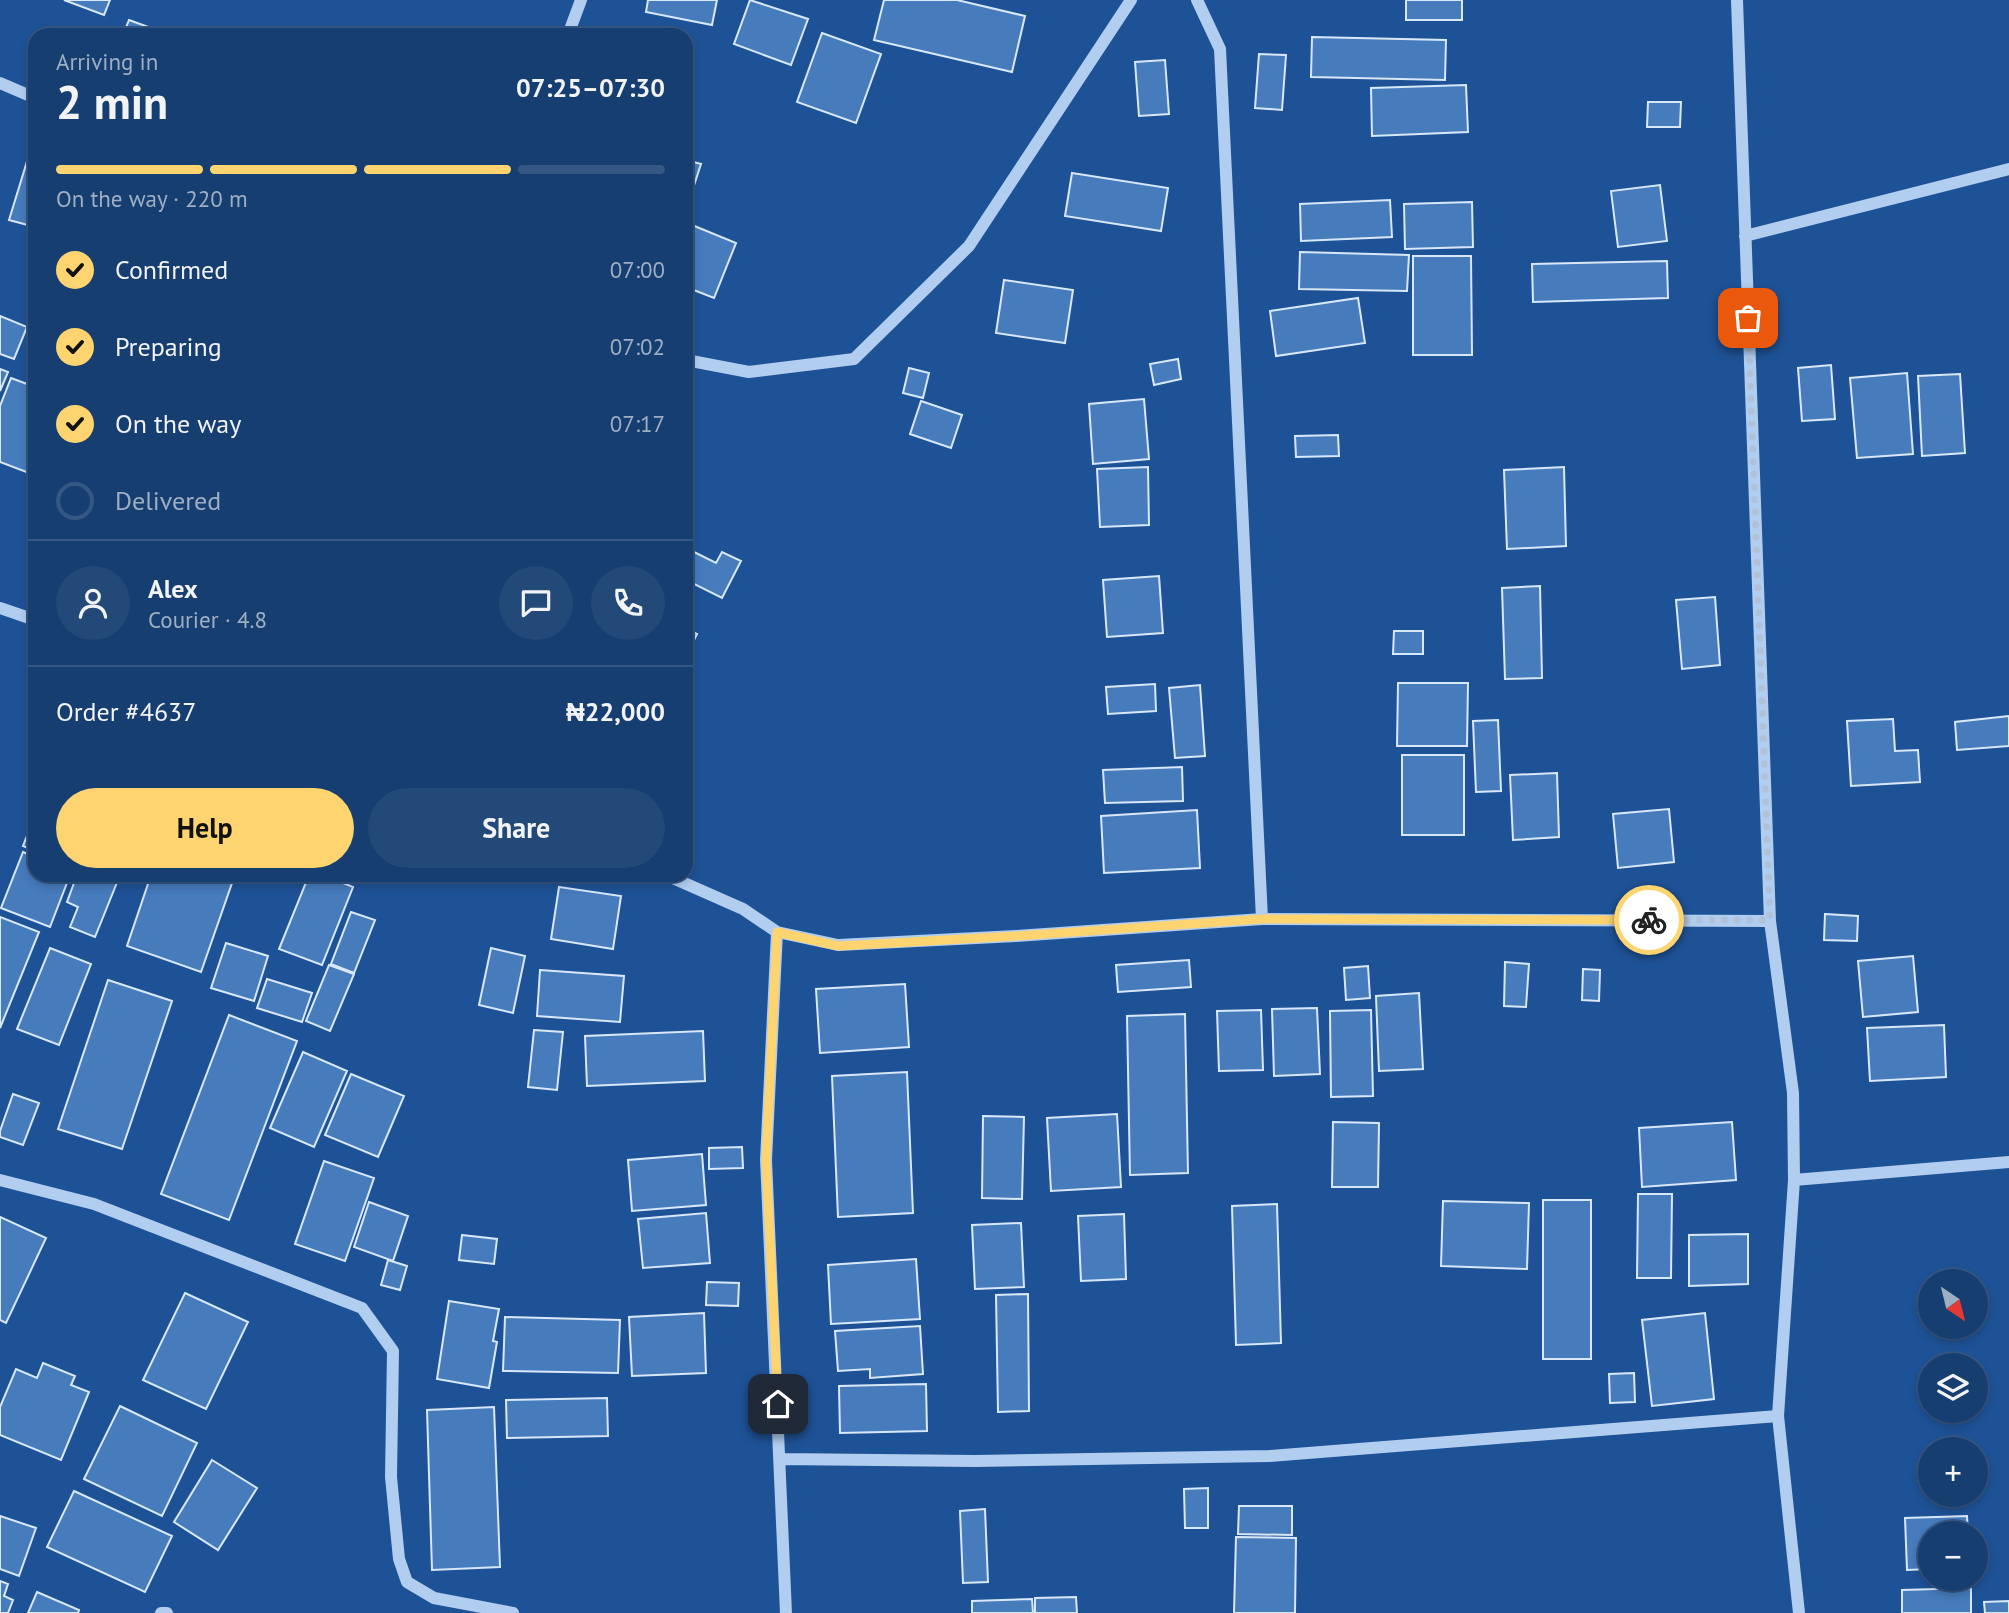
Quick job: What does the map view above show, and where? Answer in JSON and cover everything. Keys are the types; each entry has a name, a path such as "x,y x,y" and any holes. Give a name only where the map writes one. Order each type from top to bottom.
{"street":[{"path":"571,28 581,0"},
{"path":"693,361 749,372 854,359 968,246 1130,0"},
{"path":"1197,0 1220,49 1262,919"},
{"path":"1737,0 1770,920 1793,1093 1794,1180 1778,1416 1799,1613"},
{"path":"0,83 28,94"},
{"path":"1745,236 2009,169"},
{"path":"0,608 28,618"},
{"path":"682,882 743,909 777,932 838,946 1262,919 1770,920"},
{"path":"777,932 766,1160 786,1613"},
{"path":"1794,1180 2009,1163"},
{"path":"0,1180 94,1204 362,1308 393,1352 391,1477 399,1559 407,1582 434,1598 513,1613"},
{"path":"780,1459 975,1461 1269,1456 1778,1416"},
{"path":"161,1613 167,1613"}],"building":[{"path":"64,0 110,0 104,15"},
{"path":"648,0 717,0 712,25 646,12"},
{"path":"750,0 808,19 791,65 734,44"},
{"path":"884,0 957,0 1025,16 1012,72 874,40"},
{"path":"1406,0 1462,0 1462,20 1406,20"},
{"path":"129,20 151,28 126,28"},
{"path":"822,33 881,54 856,123 797,102"},
{"path":"1312,37 1446,40 1445,80 1311,77"},
{"path":"1259,54 1286,55 1282,110 1255,108"},
{"path":"1165,60 1169,114 1139,116 1135,62"},
{"path":"1466,85 1468,132 1372,136 1371,88"},
{"path":"1648,102 1681,102 1680,127 1647,127"},
{"path":"28,158 28,225 9,220"},
{"path":"693,162 701,164 693,189"},
{"path":"1072,173 1168,188 1161,231 1065,216"},
{"path":"1660,185 1667,241 1618,247 1611,191"},
{"path":"1390,200 1392,237 1301,241 1300,204"},
{"path":"1472,202 1473,247 1405,249 1404,204"},
{"path":"693,225 736,243 714,298 693,290"},
{"path":"1300,252 1409,255 1407,291 1299,289"},
{"path":"1413,256 1471,256 1472,355 1413,355"},
{"path":"1667,261 1668,298 1533,302 1532,264"},
{"path":"1004,280 1073,290 1065,343 996,333"},
{"path":"1358,298 1365,343 1276,356 1270,311"},
{"path":"0,316 27,327 14,359 0,354"},
{"path":"1178,359 1181,379 1154,385 1150,364"},
{"path":"1831,365 1835,419 1802,421 1798,368"},
{"path":"909,368 929,373 923,398 903,393"},
{"path":"0,369 8,372 0,391"},
{"path":"1907,373 1913,454 1857,458 1850,378"},
{"path":"1960,374 1965,453 1922,456 1918,376"},
{"path":"11,378 28,384 28,473 0,462 0,406"},
{"path":"1144,399 1149,459 1093,464 1089,404"},
{"path":"921,401 962,415 951,448 910,434"},
{"path":"1338,435 1339,456 1296,457 1295,436"},
{"path":"1148,467 1149,525 1100,527 1097,469"},
{"path":"1564,467 1566,546 1507,549 1504,470"},
{"path":"693,552 716,563 722,552 741,561 722,598 693,584"},
{"path":"1159,576 1163,633 1107,637 1103,580"},
{"path":"1540,586 1542,678 1505,679 1502,588"},
{"path":"1715,597 1720,665 1682,669 1676,600"},
{"path":"1394,631 1423,631 1423,654 1393,654"},
{"path":"1398,683 1468,683 1467,746 1397,746"},
{"path":"1155,684 1156,711 1108,714 1106,687"},
{"path":"1200,685 1205,756 1175,758 1169,688"},
{"path":"2009,716 2009,746 1957,750 1955,722"},
{"path":"1893,719 1895,751 1918,750 1920,782 1851,786 1847,721"},
{"path":"1498,720 1501,791 1476,792 1473,721"},
{"path":"1402,755 1464,755 1464,835 1402,835"},
{"path":"1182,767 1183,801 1105,803 1103,770"},
{"path":"1557,773 1559,837 1513,840 1510,775"},
{"path":"1669,809 1674,862 1618,868 1613,814"},
{"path":"1197,810 1200,868 1104,873 1101,816"},
{"path":"28,833 28,848 23,846"},
{"path":"23,852 28,854 28,882 67,882 50,927 1,908"},
{"path":"74,882 117,882 95,937 70,927 78,907 67,902"},
{"path":"149,882 232,883 201,972 127,946"},
{"path":"306,882 341,882 353,887 322,965 279,949"},
{"path":"559,887 621,896 613,949 551,939"},
{"path":"351,912 375,920 354,973 331,964"},
{"path":"1825,914 1858,916 1857,941 1824,940"},
{"path":"0,917 39,932 0,1028"},
{"path":"226,943 268,956 254,1001 211,988"},
{"path":"50,948 91,964 59,1045 17,1029"},
{"path":"491,948 525,956 513,1013 479,1005"},
{"path":"1913,956 1918,1012 1863,1017 1858,961"},
{"path":"1189,960 1191,987 1118,992 1116,965"},
{"path":"1505,962 1529,964 1526,1007 1504,1006"},
{"path":"329,965 354,974 330,1031 306,1021"},
{"path":"1368,966 1370,998 1346,1000 1344,968"},
{"path":"1583,969 1600,970 1599,1001 1582,1000"},
{"path":"540,970 624,976 620,1022 537,1016"},
{"path":"267,979 312,993 302,1022 257,1008"},
{"path":"108,980 172,1001 122,1149 58,1129"},
{"path":"905,984 909,1047 820,1053 816,989"},
{"path":"1419,993 1423,1069 1379,1071 1376,996"},
{"path":"1317,1008 1320,1074 1274,1076 1272,1009"},
{"path":"1261,1010 1263,1070 1219,1071 1217,1011"},
{"path":"1371,1010 1373,1096 1331,1097 1330,1011"},
{"path":"1185,1014 1188,1173 1130,1175 1127,1016"},
{"path":"229,1015 297,1041 229,1220 161,1194"},
{"path":"1944,1025 1946,1077 1870,1081 1867,1028"},
{"path":"534,1030 563,1032 557,1090 528,1087"},
{"path":"703,1031 705,1081 587,1086 585,1036"},
{"path":"303,1052 347,1071 314,1147 270,1128"},
{"path":"907,1072 913,1213 838,1217 832,1076"},
{"path":"351,1074 404,1096 378,1157 325,1135"},
{"path":"13,1094 39,1103 23,1145 0,1137"},
{"path":"1117,1114 1121,1187 1051,1191 1047,1118"},
{"path":"983,1116 1024,1117 1022,1199 982,1198"},
{"path":"1333,1122 1379,1123 1378,1187 1332,1187"},
{"path":"1732,1122 1736,1180 1642,1187 1639,1128"},
{"path":"742,1147 743,1168 709,1169 709,1148"},
{"path":"702,1154 706,1205 632,1211 628,1160"},
{"path":"324,1161 374,1178 345,1261 295,1244"},
{"path":"1638,1194 1672,1194 1671,1278 1637,1278"},
{"path":"1543,1200 1591,1200 1591,1359 1543,1359"},
{"path":"1443,1201 1529,1203 1527,1269 1441,1266"},
{"path":"369,1202 408,1216 393,1261 354,1247"},
{"path":"1277,1204 1281,1343 1236,1345 1232,1206"},
{"path":"706,1213 710,1263 643,1268 638,1219"},
{"path":"1124,1214 1126,1279 1081,1281 1078,1216"},
{"path":"0,1217 46,1238 6,1323 0,1320"},
{"path":"1021,1223 1024,1287 975,1289 972,1225"},
{"path":"1748,1234 1748,1284 1689,1286 1689,1235"},
{"path":"462,1235 497,1239 494,1264 459,1260"},
{"path":"916,1259 920,1319 831,1324 828,1265"},
{"path":"388,1260 407,1266 400,1290 381,1285"},
{"path":"707,1282 739,1283 738,1306 706,1305"},
{"path":"185,1293 248,1322 206,1409 143,1380"},
{"path":"1028,1294 1029,1411 998,1412 996,1295"},
{"path":"449,1301 499,1309 493,1341 497,1342 489,1388 437,1379"},
{"path":"704,1313 706,1373 632,1376 629,1317"},
{"path":"1705,1313 1714,1399 1652,1406 1642,1320"},
{"path":"505,1317 620,1320 618,1373 503,1371"},
{"path":"920,1326 923,1374 870,1378 870,1369 838,1371 835,1331"},
{"path":"43,1363 75,1376 71,1385 89,1392 61,1460 0,1435 0,1407 16,1369 37,1378"},
{"path":"1634,1373 1635,1402 1610,1403 1609,1374"},
{"path":"926,1384 927,1431 840,1433 839,1386"},
{"path":"607,1398 608,1436 507,1438 506,1400"},
{"path":"120,1406 197,1443 162,1516 84,1479"},
{"path":"494,1407 500,1567 432,1570 427,1410"},
{"path":"212,1460 257,1488 218,1550 174,1522"},
{"path":"1208,1488 1208,1528 1185,1528 1184,1489"},
{"path":"74,1491 172,1536 145,1592 47,1547"},
{"path":"1239,1506 1292,1506 1292,1535 1238,1534"},
{"path":"985,1509 988,1582 963,1583 960,1511"},
{"path":"0,1516 36,1528 19,1576 0,1569"},
{"path":"1967,1516 1967,1521 1918,1521 1918,1570 1907,1570 1905,1518"},
{"path":"1236,1537 1296,1538 1295,1613 1234,1613"},
{"path":"0,1581 8,1584 4,1596 13,1600 8,1613 0,1613"},
{"path":"1902,1590 1971,1591 1971,1613 1902,1613"},
{"path":"37,1592 79,1610 78,1613 28,1613"},
{"path":"1076,1597 1077,1613 1035,1613 1035,1598"},
{"path":"1032,1599 1033,1613 972,1613 972,1601"},
{"path":"2009,1601 2009,1613 1985,1613 1984,1602"}],"way so far":[{"path":"1649,920 1770,920 1748,318"}],"route":[{"path":"778,1404 766,1160 777,932 838,946 1262,919 1649,920"}]}
